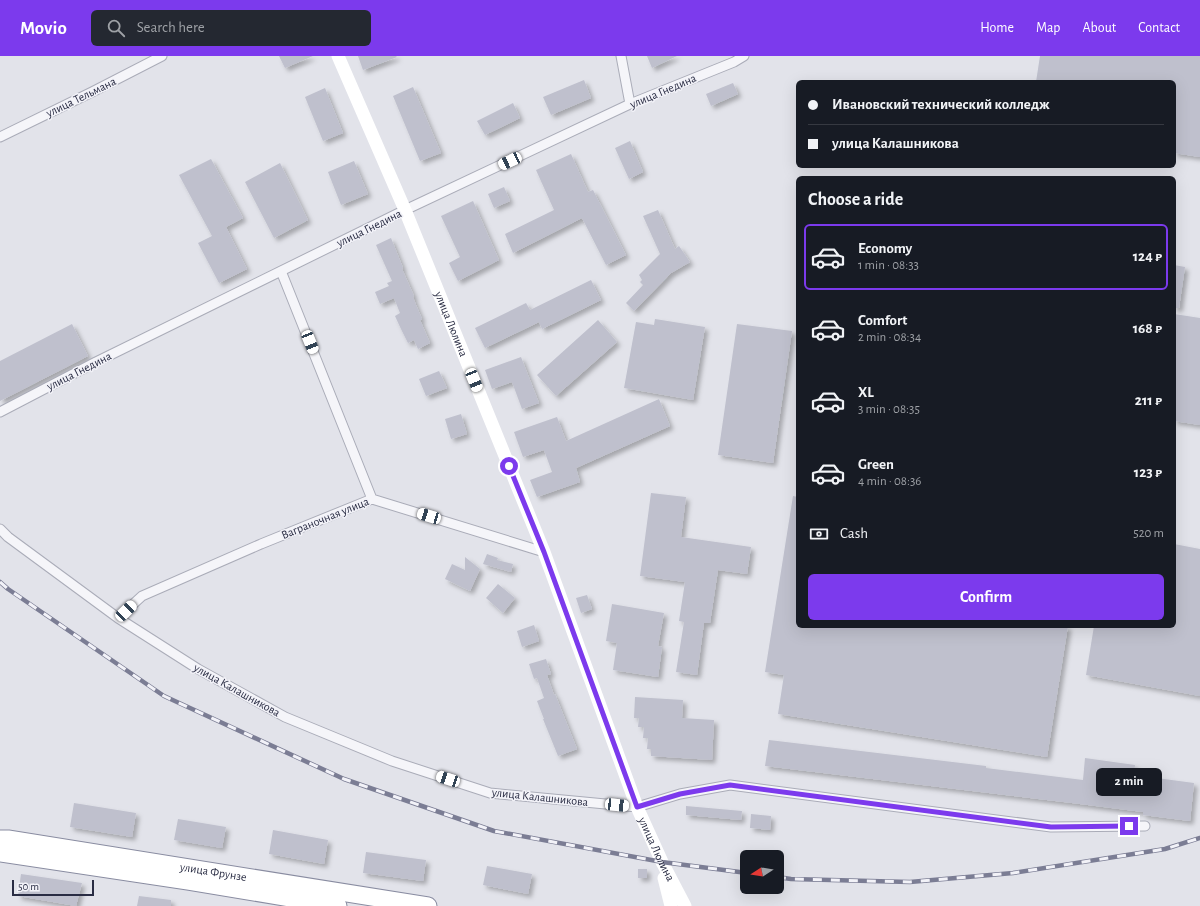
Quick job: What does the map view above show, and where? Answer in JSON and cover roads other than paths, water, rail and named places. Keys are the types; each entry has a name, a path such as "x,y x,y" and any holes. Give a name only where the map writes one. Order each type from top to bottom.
{"highway":[{"name":"улица Фрунзе","path":"0,839 8,839 337,902"},
{"name":"улица Фрунзе","path":"0,853 337,902 428,906"}],"main road":[{"name":"улица Люлина","path":"338,56 405,210 544,552 637,807 662,862 685,906"},
{"path":"662,862 671,906"},
{"path":"667,889 667,906"}],"street":[{"name":"улица Тельмана","path":"0,137 85,96 162,56"},
{"path":"621,56 630,104"},
{"name":"улица Гнедина","path":"0,412 96,362 405,210 630,104 734,62 744,56"},
{"path":"281,271 372,499"},
{"name":"Ваграночная улица","path":"118,618 142,596 261,544 372,499 544,552"},
{"name":"улица Калашникова","path":"0,529 8,537 118,618 198,669 285,717 392,761 490,793 637,807 680,794 730,785 1051,827 1145,826"}],"railway":[{"path":"0,582 164,696 344,779 494,831 662,862 740,872"},
{"path":"784,878 910,882 1013,873 1165,849 1200,838"}]}
